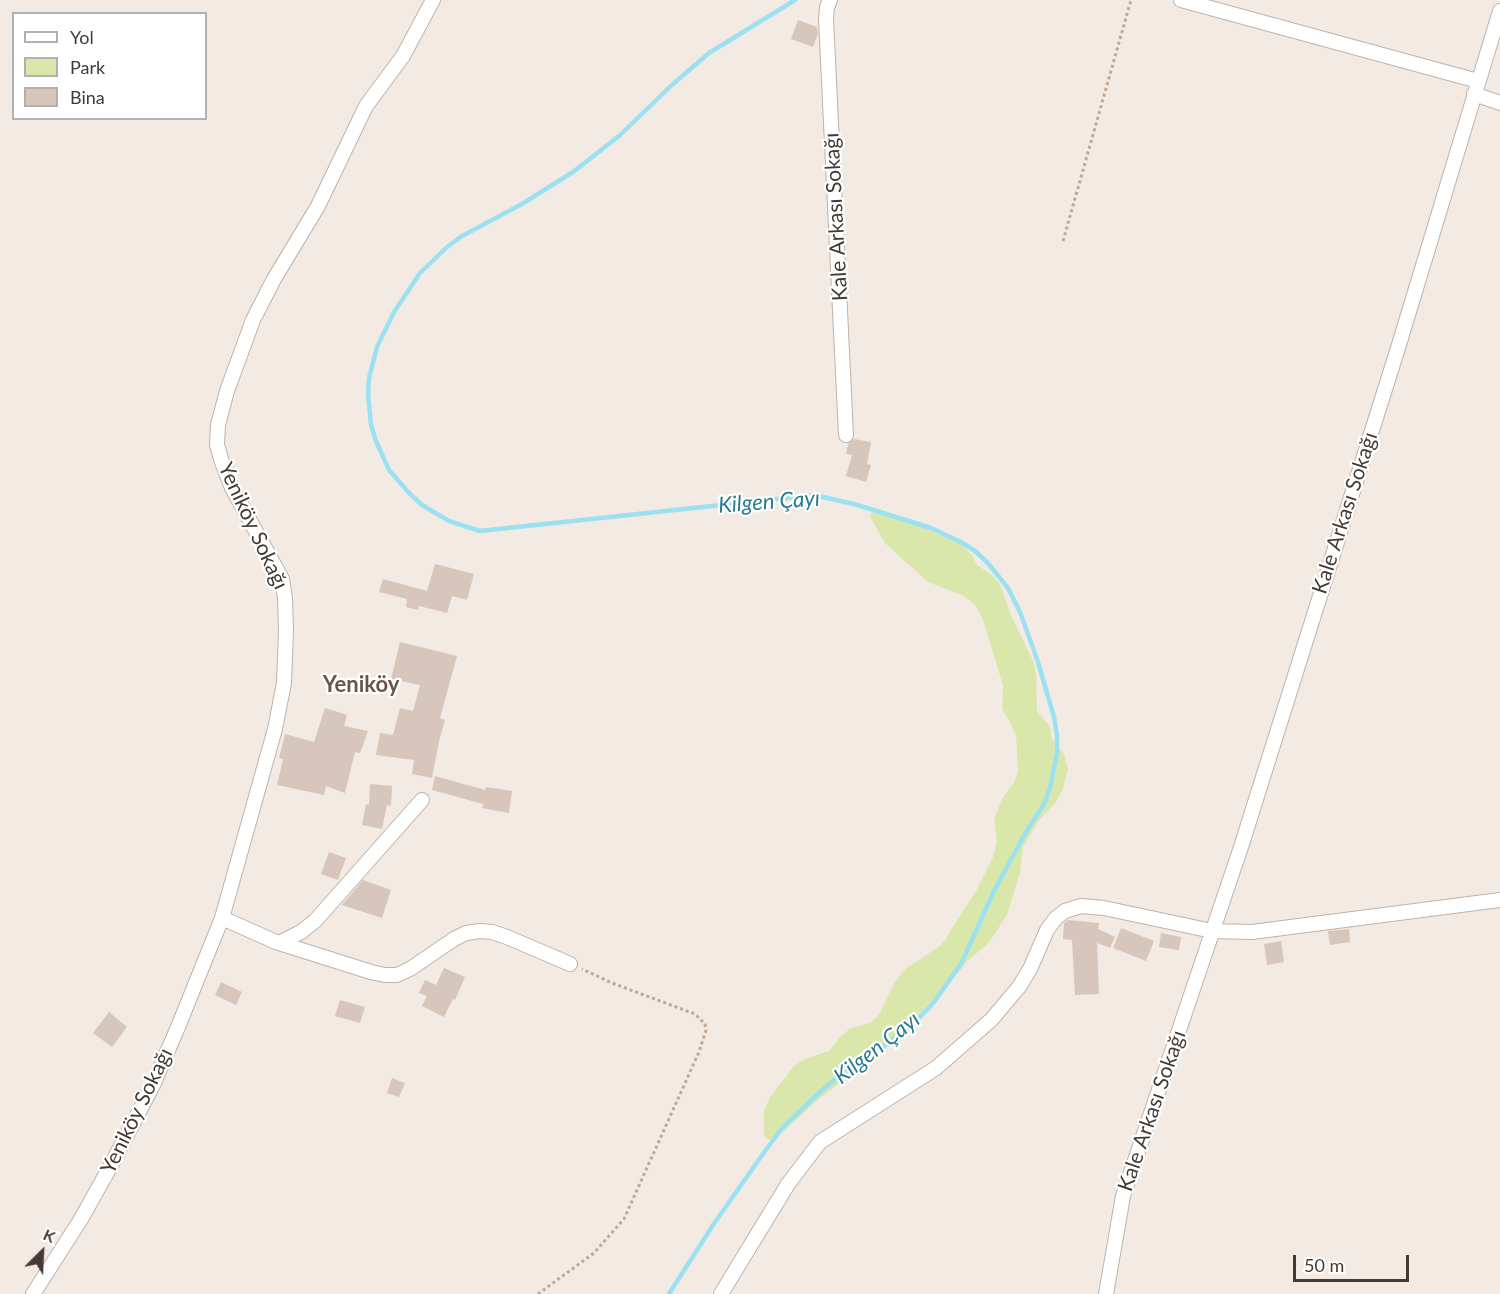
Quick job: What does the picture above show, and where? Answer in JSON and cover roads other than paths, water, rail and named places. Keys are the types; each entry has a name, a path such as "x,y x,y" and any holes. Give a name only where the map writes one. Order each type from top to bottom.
{"street":[{"name":"Yeniköy Sokağı","path":"33,1294 87,1209 153,1085 222,918 274,729 284,683 286,630 282,579 232,488 217,446 218,425 228,390 253,320 274,279 322,198 366,106 403,56 433,0"},
{"name":"Kale Arkası Sokağı","path":"830,0 826,19 846,435"},
{"path":"1181,0 1317,36 1476,88 1500,103"},
{"name":"Kale Arkası Sokağı","path":"1106,1294 1123,1196 1241,847 1398,348 1500,11"},
{"path":"279,943 301,932 315,921 422,800"},
{"path":"722,1294 788,1184 820,1142 936,1068 991,1020 1030,969 1047,930 1060,915 1081,906 1104,908 1212,931 1252,932 1500,900"},
{"path":"222,918 279,943 371,972 397,975 460,936 480,931 492,932 570,964"}],"waterway":[{"name":"Kilgen Çayı","path":"669,1294 713,1225 783,1127 839,1076 882,1048 918,1019 934,1002 961,964 994,891 1044,804 1050,788 1057,753 1057,735 1038,662 1020,612 1008,588 975,551 931,528 854,504 814,495 480,531 449,521 422,505 389,470 371,425 369,378 377,347 394,312 420,273 447,247 573,172 619,136 709,53 795,0"}],"district":[{"name":"Yeniköy","path":"361,685"}]}
